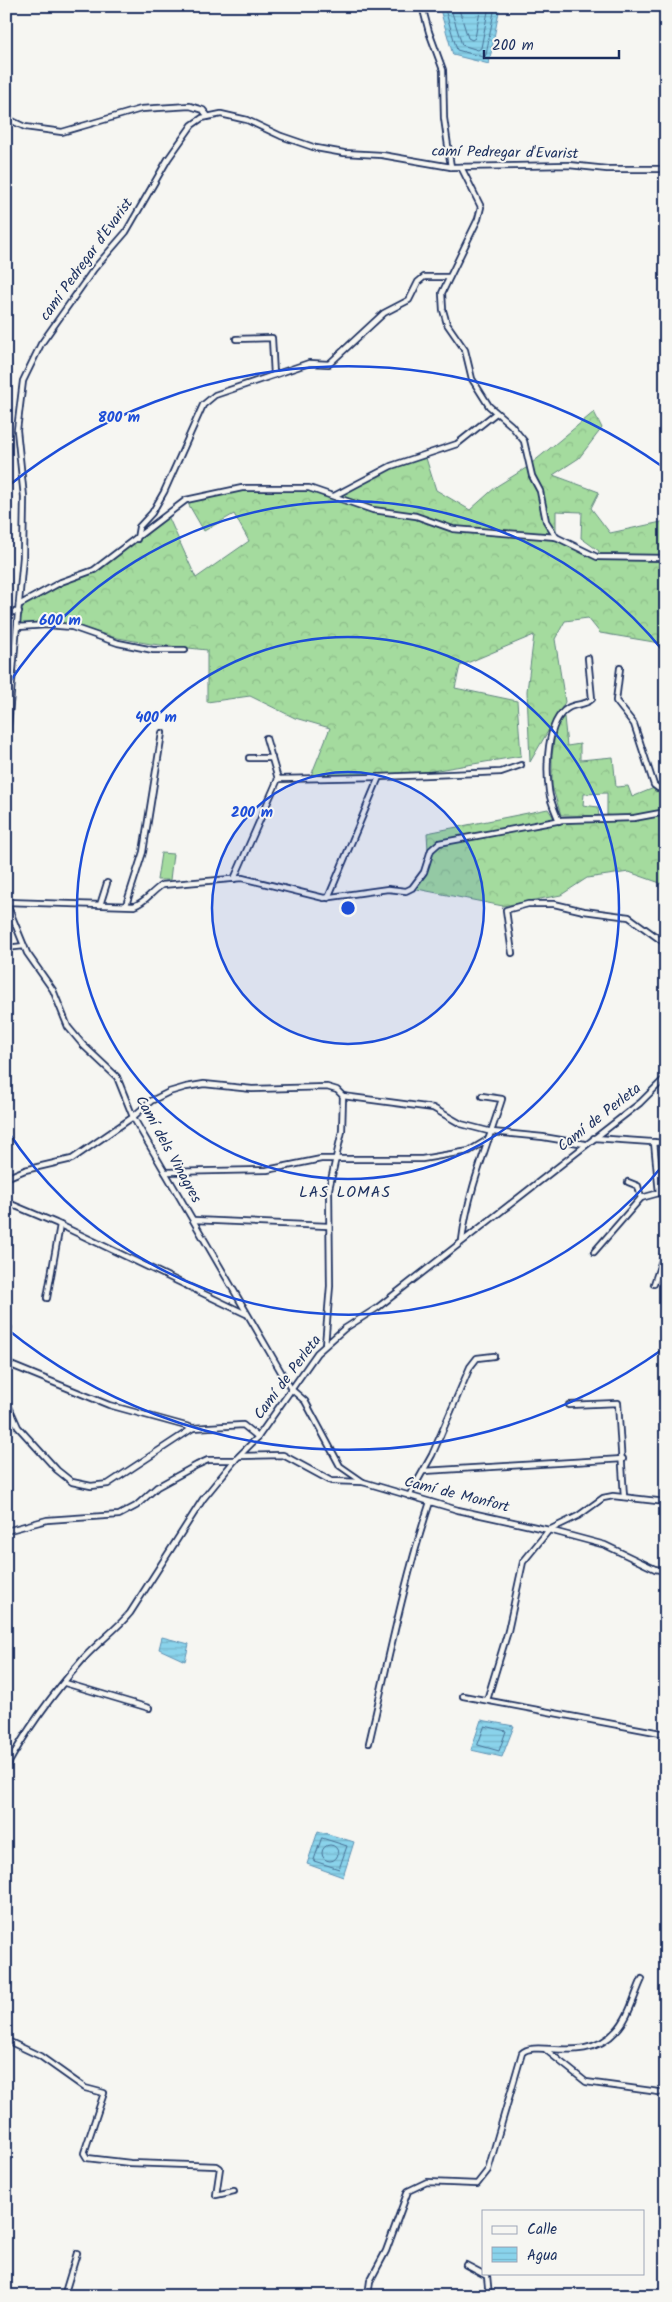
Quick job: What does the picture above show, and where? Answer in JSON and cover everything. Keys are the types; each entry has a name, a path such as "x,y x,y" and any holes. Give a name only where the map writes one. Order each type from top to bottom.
{"street":[{"path":"422,6 443,70 444,118 451,166"},
{"path":"6,118 24,127 62,132 141,109 190,106 203,110 207,115"},
{"name":"camí Pedregar d'Evarist","path":"6,749 18,627 24,510 17,430 20,395 28,368 41,344 79,289 136,216 168,159 192,125 207,115 221,114 247,120 281,136 316,148 461,167 561,164 607,170 666,169"},
{"path":"461,167 481,207 478,219 442,294 442,310 447,324 465,350 472,379 489,406 511,425 524,441 532,476 540,491 546,521 556,537"},
{"path":"137,539 139,527 152,513 164,492 203,405 215,395 274,375 309,364 328,364 384,313 409,300 418,282 424,277 449,277"},
{"path":"236,339 272,338 274,375"},
{"path":"334,496 391,466 457,444 496,413"},
{"path":"19,605 61,582 94,570 186,500 242,488 309,488 373,510 416,516 453,529 556,537 596,557 666,558"},
{"path":"6,612 19,612"},
{"path":"18,627 47,625 72,627 127,645 153,650 185,650"},
{"path":"559,821 549,793 548,770 551,735 554,724 568,708 588,704 592,699 588,658"},
{"path":"620,668 616,701 634,724 654,785 658,788 666,789"},
{"path":"126,905 143,852 162,733"},
{"path":"234,879 278,778 266,738"},
{"path":"249,758 272,758"},
{"path":"278,778 379,777 502,772 522,766"},
{"path":"328,898 379,777"},
{"path":"6,902 100,905 140,904 146,901 162,885 234,879 253,880 318,898 388,889 406,891 412,888 424,872 431,850 438,843 559,821 634,818 666,812"},
{"path":"100,905 107,883"},
{"name":"Camí dels Vinagres","path":"6,902 24,946 53,990 68,1027 83,1045 117,1077 133,1117 247,1315 292,1389 305,1400 340,1466 363,1482"},
{"path":"512,953 506,910 528,904 554,904 584,911 629,917 666,944"},
{"path":"6,948 24,946"},
{"name":"Camí de Perleta","path":"6,1768 24,1738 85,1657 118,1628 130,1613 203,1499 237,1458 258,1437 325,1345 344,1329 377,1308 640,1103 666,1077"},
{"path":"6,1178 25,1170 72,1160 133,1117 151,1101 169,1092 204,1084 252,1089 315,1086 337,1090 343,1096 433,1108 461,1124 492,1132 544,1136 585,1144"},
{"path":"325,1345 330,1286 329,1188 342,1130 343,1096"},
{"path":"462,1240 465,1217 474,1183 502,1099 482,1096"},
{"path":"594,1138 666,1143"},
{"path":"165,1172 267,1170 321,1159 422,1159 469,1151 489,1139"},
{"path":"594,1252 641,1198 660,1193 654,1142"},
{"path":"628,1182 638,1186 641,1198"},
{"path":"6,1202 60,1225 247,1315"},
{"path":"194,1220 328,1226"},
{"path":"47,1298 60,1225"},
{"path":"654,1284 666,1248"},
{"path":"6,1339 9,1328"},
{"path":"409,1496 424,1471 470,1367 476,1358 494,1356"},
{"path":"6,1363 109,1405 192,1428 243,1425 258,1437"},
{"path":"6,1400 18,1427 57,1470 72,1482 90,1486 108,1484 192,1428"},
{"path":"569,1406 618,1403 624,1497"},
{"name":"Camí de Monfort","path":"6,1531 47,1520 119,1515 136,1506 157,1488 208,1460 283,1455 304,1468 331,1480 363,1482 458,1510 549,1530 605,1545 655,1570 666,1571"},
{"path":"424,1471 623,1459"},
{"path":"487,1700 508,1631 523,1562 549,1530 578,1516 603,1498 624,1497 666,1502"},
{"path":"369,1743 398,1617 430,1502"},
{"path":"65,1683 149,1708"},
{"path":"463,1696 666,1734"},
{"path":"368,2296 370,2281 386,2251 408,2191 427,2182 471,2184 482,2179 494,2154 522,2052 530,2048 584,2049 598,2046 609,2039 624,2020 642,1979"},
{"path":"6,2040 40,2056 85,2088 104,2093 84,2153 86,2158 130,2163 217,2166 220,2168 220,2173 216,2195 234,2190"},
{"path":"545,2049 586,2082 666,2093"},
{"path":"64,2296 77,2253"},
{"path":"466,2265 482,2273"},
{"path":"483,2274 487,2276 490,2296"}],"green space":[{"path":"594,412 602,428 579,458 553,475 599,492 591,508 610,533 666,521 666,640 660,643 600,633 588,618 565,621 555,639 565,702 530,762 527,691 534,635 460,666 455,688 517,701 521,756 402,776 310,778 330,728 295,718 250,696 207,702 207,650 151,644 47,625 18,627 22,603 94,570 168,516 196,578 249,541 234,514 204,531 186,500 242,488 309,488 337,496 382,469 426,458 436,490 470,510 497,486 526,468","holes":["556,511 582,512 581,538 599,551 597,556 556,537"]},
{"path":"564,717 567,746 580,744 580,760 613,757 616,787 628,786 632,797 654,788 655,791 666,791 666,891 663,884 629,872 587,878 561,895 503,906 412,888 425,874 428,850 427,833 548,809 556,821 589,822 607,815 607,793 584,794 583,805 598,807 599,816 561,815 552,786 552,756 556,726"},
{"path":"161,853 173,854 170,880 157,880"}],"water":[{"path":"439,6 500,6 489,64 453,55"},
{"path":"162,1637 189,1644 185,1661 159,1649"},
{"path":"481,1720 514,1726 502,1757 471,1750"},
{"path":"318,1831 354,1842 343,1877 307,1864"}],"district":[{"name":"LAS LOMAS","path":"345,1191"}]}
